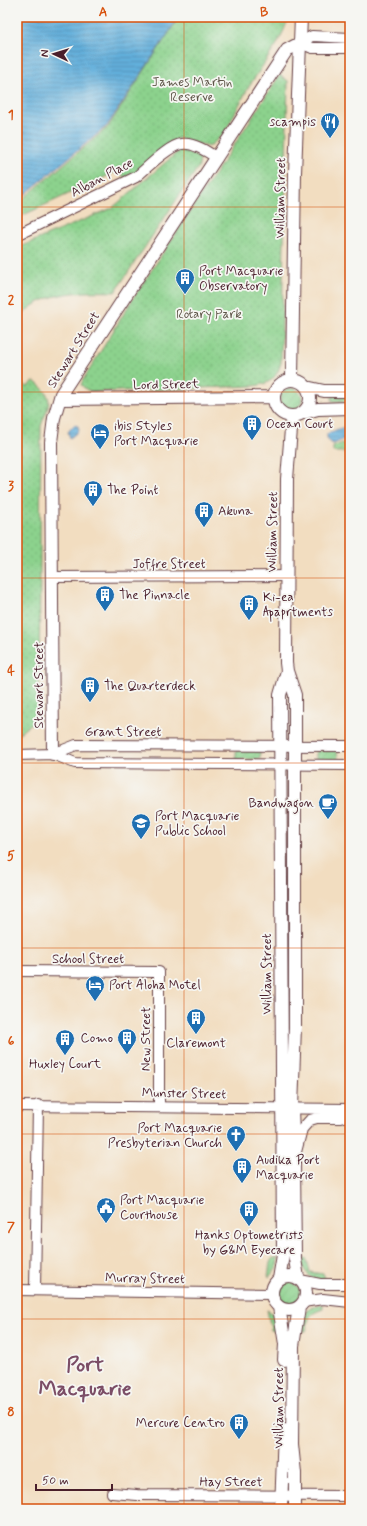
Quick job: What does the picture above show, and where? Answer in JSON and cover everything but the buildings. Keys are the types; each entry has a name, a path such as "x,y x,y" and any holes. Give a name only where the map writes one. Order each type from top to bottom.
{"street":[{"name":"William Street","path":"292,380 295,173 301,17"},
{"path":"300,43 312,36 350,38"},
{"path":"300,43 312,48 350,48"},
{"name":"Stewart Street","path":"53,754 51,442 52,429 61,394 116,308 217,158 287,50 300,43"},
{"name":"Alban Place","path":"17,235 136,177 165,152 182,144 200,147 217,158"},
{"path":"350,391 324,391 306,387 298,381 287,380 277,387 273,397 274,403 281,414 297,415 318,409 350,408"},
{"path":"297,415 309,404 310,398 306,387"},
{"name":"Lord Street","path":"60,399 273,397"},
{"name":"William Street","path":"281,1509 284,1444 284,1344 279,1307 273,1299 272,1294 274,1286 279,1279 283,1255 287,1108 280,695 286,671 287,479 297,415"},
{"name":"Joffre Street","path":"52,577 286,576"},
{"name":"William Street","path":"286,671 295,695 296,746 295,1027 287,1108 294,1162 295,1259 299,1279 305,1288 305,1298 301,1304 293,1346 292,1444 295,1472 295,1509"},
{"name":"Grant Street","path":"53,754 76,745 280,747 350,746"},
{"path":"17,755 53,754 75,763 350,765"},
{"name":"School Street","path":"17,971 159,972"},
{"name":"New Street","path":"159,972 160,1107"},
{"path":"35,1290 38,1105"},
{"name":"Munster Street","path":"17,1106 350,1108"},
{"path":"294,1162 302,1129 310,1120 317,1118 340,1118 350,1115"},
{"path":"279,1279 290,1276 320,1284 350,1284"},
{"name":"Murray Street","path":"17,1290 272,1294"},
{"path":"279,1307 289,1310 301,1304 323,1299 350,1302"},
{"name":"Hay Street","path":"112,1493 137,1495 350,1496"}],"green space":[{"name":"James Martin Reserve","path":"179,17 289,17 277,44 248,88 224,134 209,147 178,138 155,155 138,171 124,178 120,170 17,218 17,204 108,127"},
{"name":"Rotary Park","path":"280,75 288,81 281,363 277,373 272,380 264,384 253,386 94,392 87,390 81,385 83,380 134,297"},
{"path":"180,150 200,158 199,166 115,292 79,292 42,301 32,306 22,315 17,325 17,248 112,208"},
{"path":"17,379 27,387 34,381 46,392 49,401 41,426 39,706 32,723 17,735"},
{"path":"291,388 299,391 302,399 299,407 291,410 283,407 280,399 283,391"},
{"path":"332,396 350,396 350,401 332,401"},
{"path":"342,443 350,446 350,452 333,452 333,447"},
{"path":"236,751 260,751 260,759 236,759"},
{"path":"316,751 337,751 338,760 316,760"},
{"path":"289,878 292,879 291,1026 288,1069 285,1069 287,884"},
{"path":"273,1258 278,1258 277,1268 269,1277 270,1264"},
{"path":"302,1258 307,1260 310,1272 323,1274 325,1277 324,1281 308,1275 300,1260"},
{"path":"289,1282 293,1283 299,1289 299,1297 293,1303 289,1304 285,1303 279,1297 278,1293 279,1289 285,1283"},
{"path":"323,1304 323,1309 314,1313 310,1317 306,1331 300,1331 306,1313 312,1307"},
{"path":"267,1310 274,1316 277,1332 271,1330"}],"water":[{"path":"17,17 179,17 107,126 17,201"},
{"path":"74,425 78,426 79,431 70,438 68,432"},
{"path":"345,427 350,428 350,445 346,438 334,444 330,443 327,438 327,434"}],"place":[{"name":"scampis","path":"330,139"},
{"name":"Port Macquarie Observatory","path":"185,295"},
{"name":"Ocean Court","path":"252,441"},
{"name":"ibis Styles Port Macquarie","path":"100,450"},
{"name":"The Point","path":"93,507"},
{"name":"Akuna","path":"204,528"},
{"name":"The Pinnacle","path":"105,612"},
{"name":"Ki-ea Apaprtments","path":"249,621"},
{"name":"The Quarterdeck","path":"90,703"},
{"name":"Bandwagon","path":"328,820"},
{"name":"Port Macquarie Public School","path":"141,840"},
{"name":"Port Aloha Motel","path":"95,1002"},
{"name":"Claremont","path":"196,1035"},
{"name":"Como","path":"127,1055"},
{"name":"Huxley Court","path":"65,1056"},
{"name":"Port Macquarie Presbyterian Church","path":"236,1152"},
{"name":"Audika Port Macquarie","path":"242,1184"},
{"name":"Port Macquarie Courthouse","path":"106,1224"},
{"name":"Hanks Optometrists by G&M Eyecare","path":"249,1227"},
{"name":"Mercure Centro","path":"239,1440"}],"district":[{"name":"Port Macquarie","path":"85,1377"}]}
